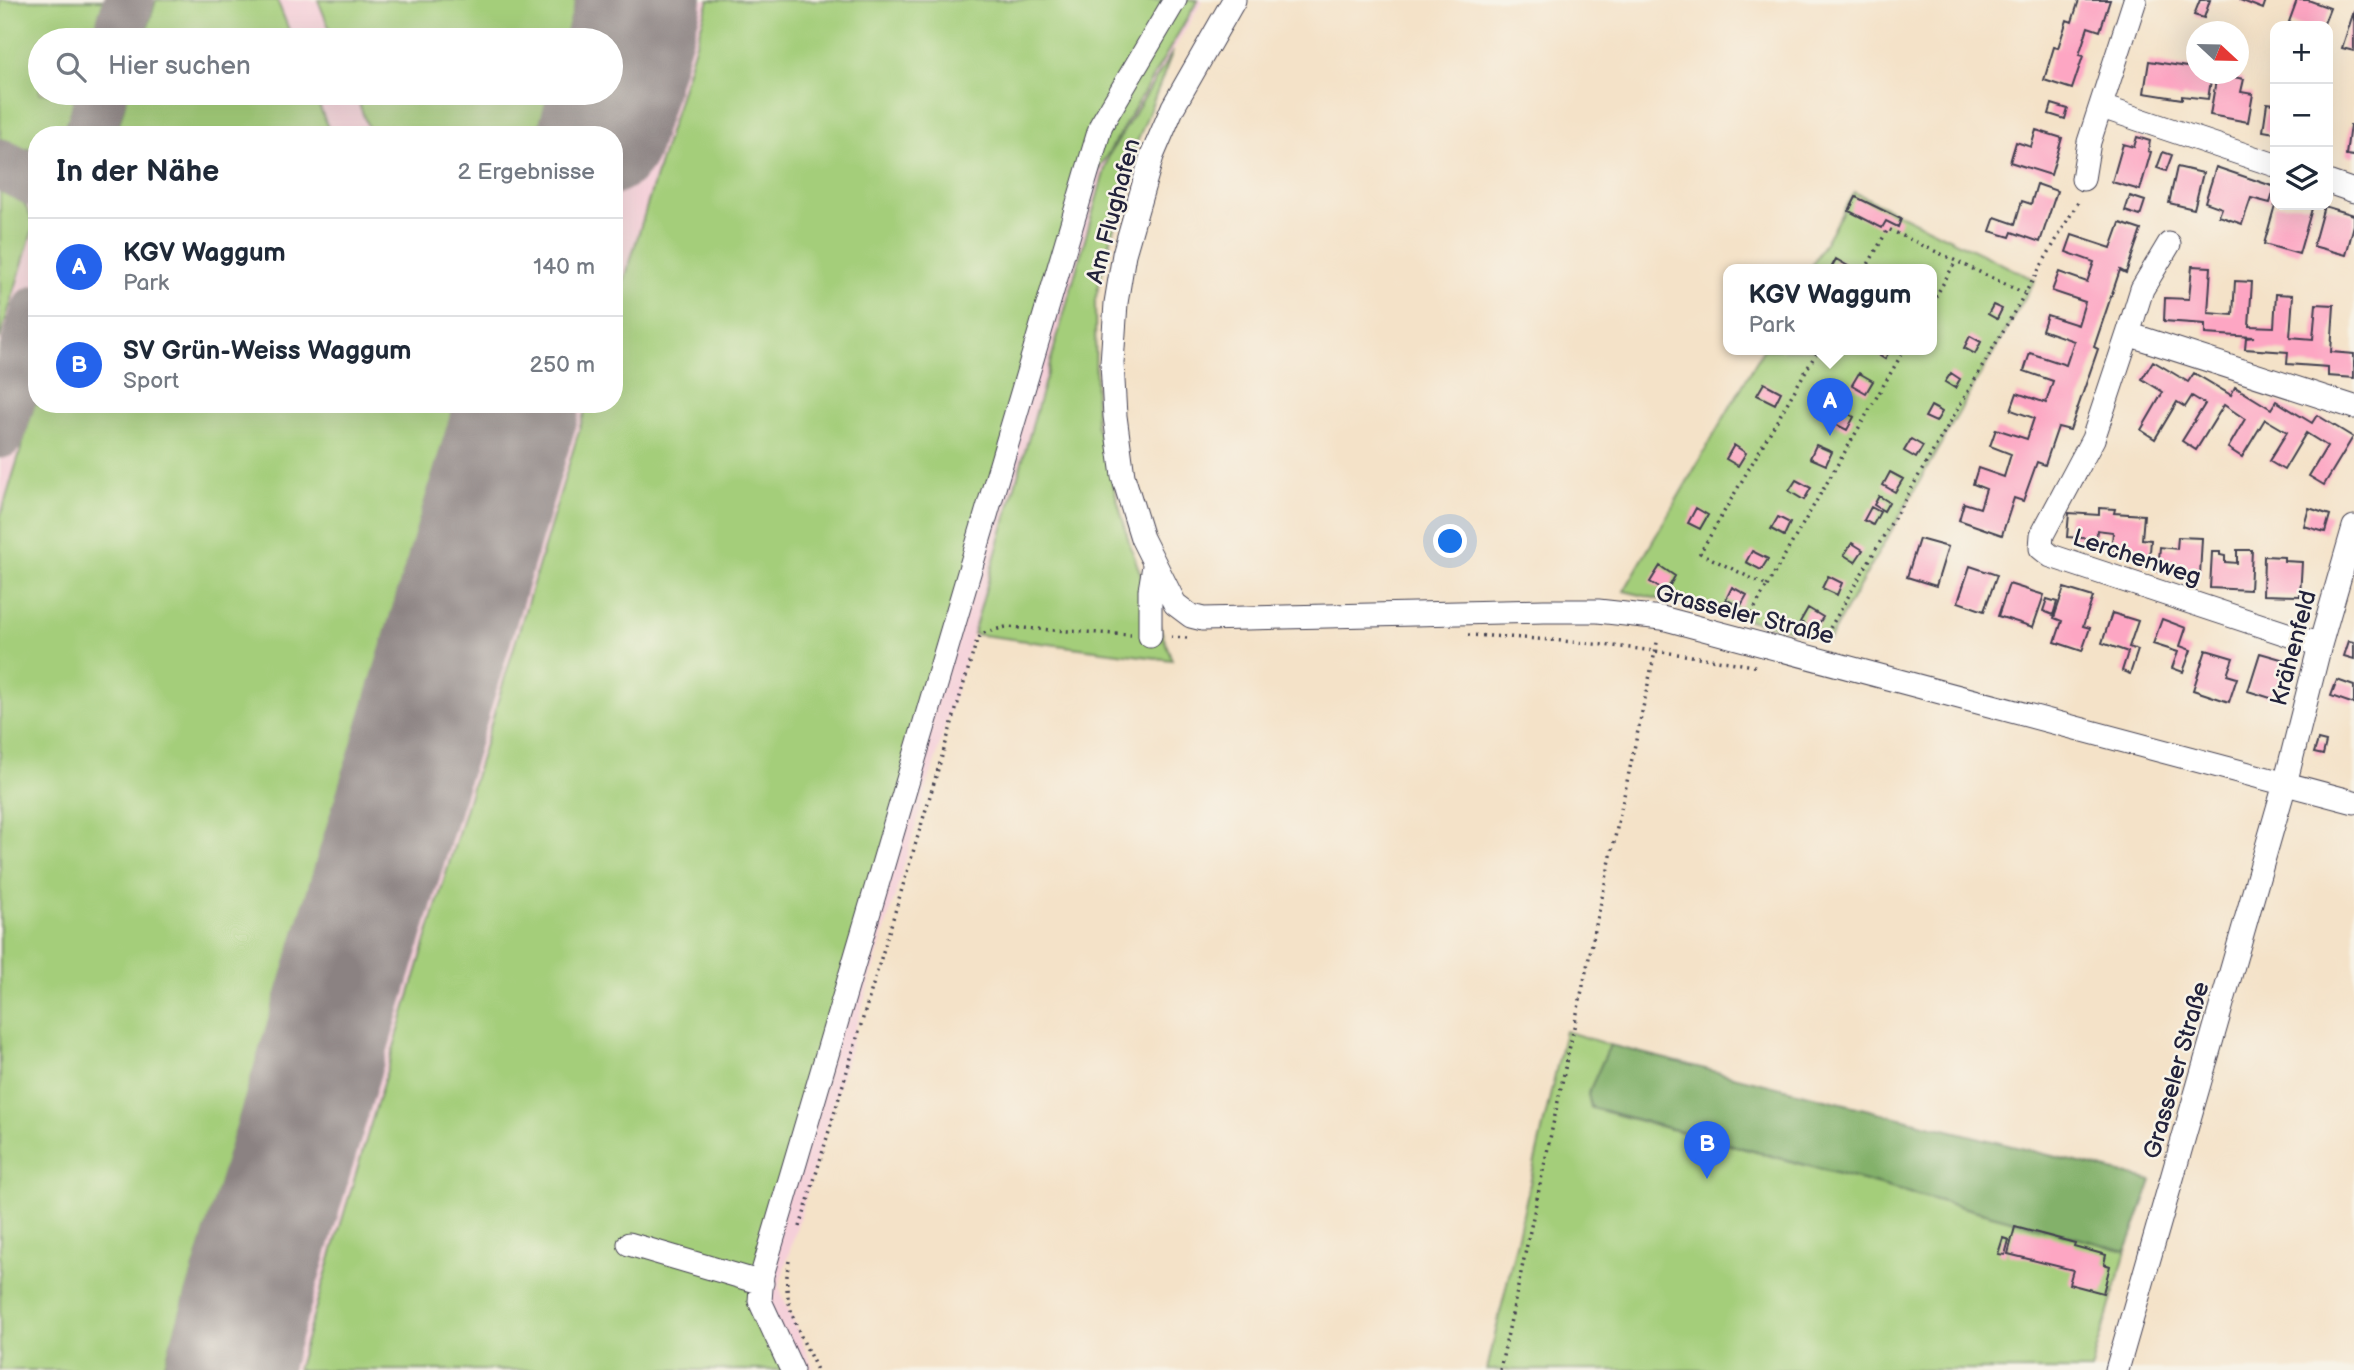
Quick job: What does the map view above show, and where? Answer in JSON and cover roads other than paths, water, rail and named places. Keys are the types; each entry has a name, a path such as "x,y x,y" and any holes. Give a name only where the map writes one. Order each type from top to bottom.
{"street":[{"path":"792,1370 760,1301 762,1283 1101,125 1175,0"},
{"name":"Am Flughafen","path":"1180,610 1154,566 1142,538 1123,476 1115,416 1112,363 1116,303 1124,254 1152,156 1173,107 1234,0"},
{"path":"2083,179 2089,142 2134,0"},
{"path":"2102,107 2270,163"},
{"path":"2333,184 2354,191"},
{"name":"Lerchenweg","path":"2169,244 2141,289 2093,439 2042,535 2041,548 2051,556 2320,645"},
{"path":"2128,334 2354,407"},
{"name":"Krähenfeld","path":"2285,784 2320,645 2354,527"},
{"path":"1150,636 1150,590 1154,566"},
{"name":"Grasseler Straße","path":"1180,610 1203,619 1544,611 1598,611 1662,618 2354,802"},
{"name":"Grasseler Straße","path":"2117,1370 2285,784"},
{"path":"629,1244 762,1283"}],"place":[{"name":"KGV Waggum","path":"1830,436"},
{"name":"SV Grün-Weiss Waggum","path":"1707,1179"}]}
